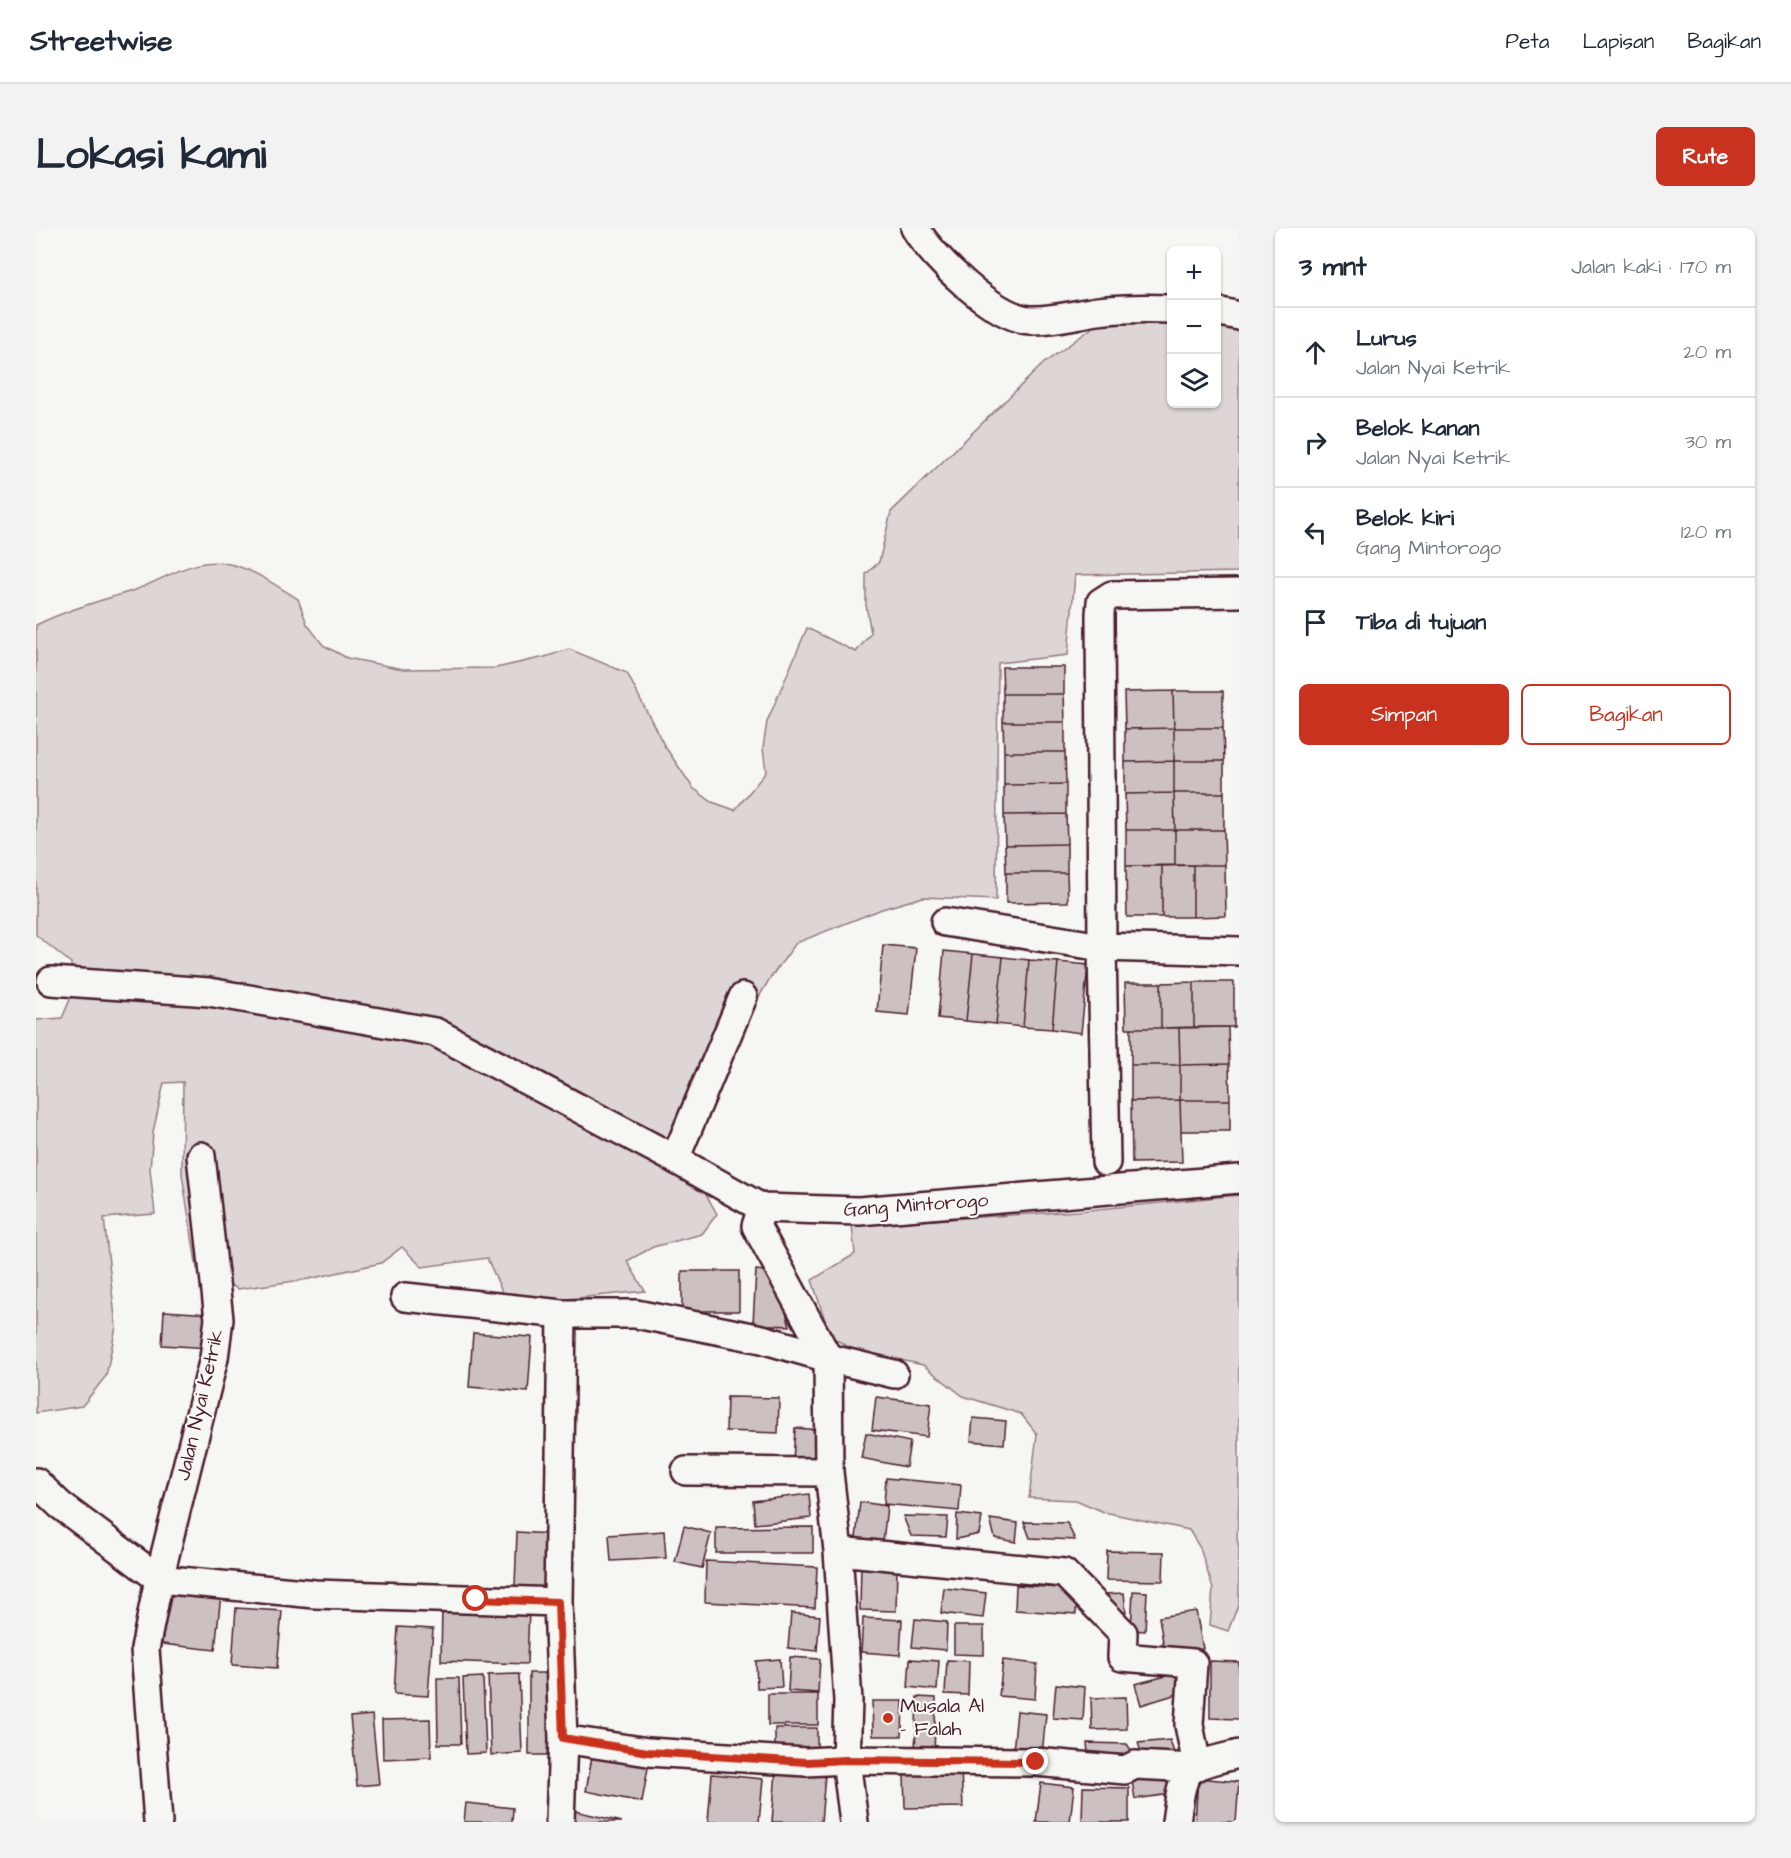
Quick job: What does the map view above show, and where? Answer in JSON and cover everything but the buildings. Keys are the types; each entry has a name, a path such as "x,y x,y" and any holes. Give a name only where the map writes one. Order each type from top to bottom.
{"street":[{"path":"915,228 924,244 943,264 967,285 1000,309 1017,318 1031,320 1099,311 1167,309"},
{"path":"1221,312 1239,316"},
{"path":"1106,1162 1102,946 1101,602 1112,595 1239,592"},
{"path":"945,922 1102,946 1239,951"},
{"path":"51,981 209,992 435,1032 675,1159 762,1208 756,1226 828,1358 829,1472 838,1551 848,1701 846,1760 854,1822"},
{"path":"675,1159 743,997"},
{"name":"Jalan Nyai Ketrik","path":"158,1822 145,1649 159,1579 213,1358 219,1319 201,1156"},
{"name":"Gang Mintorogo","path":"762,1208 859,1211 1239,1179"},
{"path":"405,1298 562,1314 636,1314 762,1339 894,1374"},
{"path":"560,1822 563,1738 558,1602 562,1314"},
{"path":"686,1471 829,1472"},
{"path":"36,1482 60,1505 159,1579 315,1594 558,1602"},
{"path":"838,1551 1064,1573 1123,1633 1122,1657 1193,1663 1189,1725 1195,1766"},
{"path":"563,1738 648,1752 806,1762 846,1760 1036,1762 1125,1770 1135,1765 1195,1766 1239,1754"},
{"path":"1176,1822 1181,1785 1186,1774 1195,1766"}],"shaded area":[{"path":"1167,314 1167,408 1221,408 1221,318 1239,321 1239,572 1075,575 1068,655 998,663 996,900 923,897 882,909 796,943 769,980 689,1114 689,1164 717,1214 702,1234 653,1247 627,1261 645,1291 508,1305 487,1258 422,1267 402,1247 381,1263 309,1279 238,1289 197,1269 182,1174 183,1082 164,1083 153,1132 150,1169 155,1214 104,1218 116,1327 106,1376 82,1406 36,1413 36,1020 62,1018 72,995 71,963 36,935 36,625 71,610 143,587 188,567 212,562 244,568 298,599 307,624 323,645 347,658 403,669 496,668 569,649 627,673 664,745 693,788 712,802 735,810 766,772 763,748 767,722 807,628 856,652 871,633 866,605 866,574 879,562 891,512 1044,363 1095,326"},
{"path":"1239,1195 1237,1539 1239,1603 1228,1631 1210,1625 1213,1589 1200,1548 1189,1530 1104,1512 1076,1500 1029,1498 1037,1434 1021,1414 963,1396 923,1365 852,1349 830,1336 812,1280 855,1254 852,1225 1079,1211"}],"place":[{"name":"Musala Al - Falah","path":"888,1718"}],"route":[{"path":"476,1599 558,1602 563,1738 648,1752 806,1762 846,1760 1036,1762"}]}
